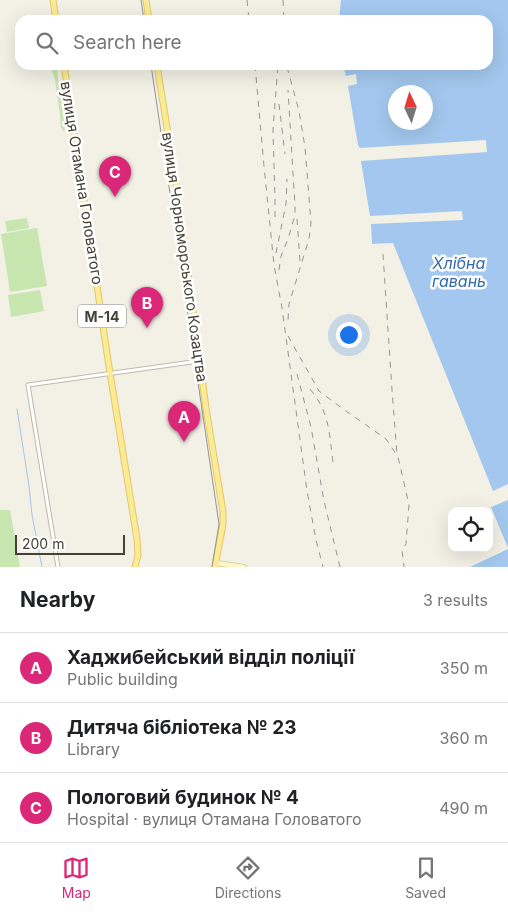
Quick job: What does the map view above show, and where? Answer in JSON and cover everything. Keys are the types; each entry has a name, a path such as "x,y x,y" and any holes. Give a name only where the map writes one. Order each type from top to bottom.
{"main road":[{"path":"53,0 55,15"},
{"path":"146,0 149,15"},
{"name":"вулиця Отамана Головатого","path":"65,70 137,539 138,555 135,567"},
{"name":"вулиця Чорноморського Козацтва","path":"158,70 224,516 215,565"}],"street":[{"path":"58,567 28,385 200,361"},
{"path":"215,565 244,567"}],"green space":[{"path":"52,70 58,70 59,83 63,91 68,122 64,131 61,128 55,80"},
{"path":"27,218 29,228 7,232 5,221"},
{"path":"37,228 47,286 10,292 1,234"},
{"path":"40,290 44,311 11,317 8,295"},
{"path":"0,510 10,510 20,567 0,567"}],"water":[{"name":"Хлібна гавань","path":"341,0 508,0 508,484 493,491 393,243 372,244 371,224 463,220 462,211 370,216 361,161 487,152 486,140 360,148 348,86 357,84 356,74 346,76 344,70 493,70 493,15 340,15"},
{"path":"508,500 508,548 493,512 493,507 491,507"},
{"path":"508,549 508,567 470,567"}],"waterway":[{"path":"17,409 32,515 42,567"}],"tram line":[{"path":"141,0 143,15"},
{"path":"152,70 219,524 212,567"}],"railway":[{"path":"247,0 248,15"},
{"path":"283,0 284,15"},
{"path":"255,70 274,265 282,308 307,491 323,567"},
{"path":"275,217 273,129 278,70"},
{"path":"288,70 299,111 305,147 311,223 309,239 289,304 288,320"},
{"path":"279,270 281,256 295,215 288,90"},
{"path":"279,104 285,154"},
{"path":"276,253 286,204 287,179"},
{"path":"297,219 300,261"},
{"path":"383,254 397,454"},
{"path":"288,336 319,391 386,439 398,457 409,505 406,544 402,550 404,567"},
{"path":"297,374 311,427 324,501 340,567"},
{"path":"310,389 317,398 328,424 333,462"}],"place":[{"name":"Пологовий будинок № 4","path":"115,197"},
{"name":"Дитяча бібліотека № 23","path":"147,328"},
{"name":"Хаджибейський відділ поліції","path":"184,442"}]}
